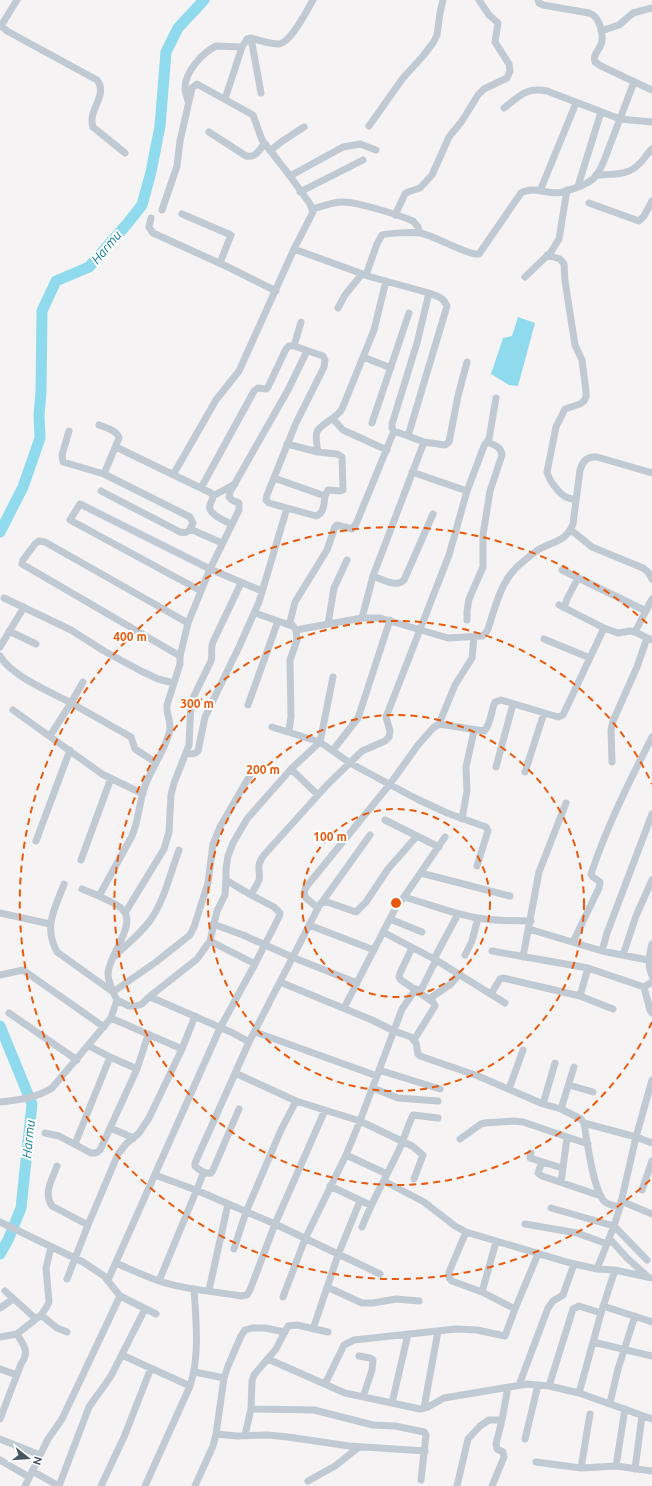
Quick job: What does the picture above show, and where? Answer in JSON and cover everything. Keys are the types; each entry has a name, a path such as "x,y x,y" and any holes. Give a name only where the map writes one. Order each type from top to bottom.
{"street":[{"path":"17,0 1,26 7,31 97,80 101,91 91,118 92,124 108,140 125,153"},
{"path":"225,99 242,47 247,39 251,38 275,44 285,41 294,32 314,0"},
{"path":"369,126 403,78 423,56 437,36 440,13 444,0"},
{"path":"395,215 405,194 420,188 432,175 449,137 462,121 478,95 484,89 507,78 509,74 509,64 495,42 498,23 479,0"},
{"path":"538,0 538,3 543,5 592,14 597,18 601,31 602,42 594,57 596,64 652,90"},
{"path":"601,31 619,25 633,13 651,9"},
{"path":"251,38 260,93"},
{"path":"188,102 185,86 190,72 199,59 216,46 242,47"},
{"path":"338,308 345,295 364,274 381,235 420,233 455,246 473,255 479,254 521,193 526,190 554,194 590,181 603,164 634,82"},
{"path":"162,210 177,166 180,141 188,102 192,88 197,84 253,115 259,135 264,144 290,176 313,209 312,215 294,249 239,371 216,400 173,475"},
{"path":"504,108 525,92 534,89 547,91 620,119 652,122"},
{"path":"540,191 576,103"},
{"path":"578,186 601,112"},
{"path":"270,151 304,127"},
{"path":"209,132 246,156 250,157 254,156 264,144"},
{"path":"290,176 343,147 360,144 376,150"},
{"path":"596,175 622,173 632,170 652,150"},
{"path":"300,192 363,160"},
{"path":"525,277 547,255 559,239 568,190"},
{"path":"589,203 639,221 644,216 652,201"},
{"path":"313,209 335,202 346,202 367,206 413,221 418,227 420,233"},
{"path":"182,214 231,235 220,263"},
{"path":"151,218 149,227 153,233 220,263 276,291"},
{"path":"294,249 364,274 429,293 442,299 447,306 408,436"},
{"path":"547,255 560,258 564,264 565,281 575,344 582,360 586,391 586,397 584,400 580,404 565,410 556,427 547,472 548,476 559,492 567,498 576,500"},
{"path":"318,452 317,432 320,427 338,415 342,409 374,330 386,281"},
{"path":"289,731 291,716 290,660 297,640 294,628 290,622 295,602 327,550 335,527 337,525 352,529 354,527 394,431 392,428 393,420 417,343 429,293"},
{"path":"372,423 409,313"},
{"path":"294,346 301,322"},
{"path":"201,488 254,391 258,388 266,389 268,387 286,349 289,346 294,346 323,356 325,362 287,444 266,500 269,503 316,516 319,515 322,512 328,490 343,490 342,457 337,454 318,452 287,444"},
{"path":"99,896 137,826 145,785 170,730 170,723 166,711 180,664 180,656 188,623 210,569 240,507 239,504 229,497 288,390 307,351"},
{"path":"363,358 391,368"},
{"path":"394,431 424,442 445,445 449,442 458,396 467,362"},
{"path":"251,895 259,879 259,861 318,795 362,750 385,741 389,737 390,731 386,717 449,555 467,491 484,446 490,435 496,398"},
{"path":"333,419 343,430 387,450"},
{"path":"99,424 118,434 119,438 104,474"},
{"path":"69,431 62,455 63,462 104,474 190,517 193,524 188,532 180,532 101,491"},
{"path":"362,618 373,576 424,442"},
{"path":"467,620 469,599 483,567 483,535 490,491 502,455 502,450 498,446 487,442"},
{"path":"116,447 211,493 213,496"},
{"path":"255,613 294,628 362,618 380,618 448,638 482,636 485,634 503,586 516,569 539,550 561,540 571,530 580,470 587,458 592,456 597,457 652,473"},
{"path":"412,472 467,491"},
{"path":"274,478 326,496"},
{"path":"231,524 212,513 210,504 213,500 213,496 235,484"},
{"path":"201,591 70,520 80,504 210,569 262,591"},
{"path":"186,753 196,754 198,751 205,717 255,613 287,508"},
{"path":"373,576 396,584 402,583 433,514"},
{"path":"190,529 222,543"},
{"path":"571,530 587,544 643,568 648,572 652,579"},
{"path":"180,656 22,564 23,560 35,544 39,541 45,542 188,623"},
{"path":"328,624 334,588 347,560"},
{"path":"562,570 649,609"},
{"path":"578,578 562,606 604,628 618,633 630,631 635,632 650,639 612,721 612,762"},
{"path":"126,914 164,849 169,832 171,794 186,753 190,736 191,702 211,661 211,646 241,583"},
{"path":"4,598 71,630 104,652 141,671 158,679 174,683"},
{"path":"635,632 649,609 652,599"},
{"path":"0,647 24,607"},
{"path":"333,750 358,718 390,620"},
{"path":"248,705 278,621"},
{"path":"439,724 474,731 484,731 487,729 492,706 495,702 501,700 558,717 563,715 604,628"},
{"path":"9,630 36,644"},
{"path":"319,906 306,898 304,893 306,887 390,784 418,745 433,728 439,724 455,685 472,658 474,637"},
{"path":"544,639 590,658"},
{"path":"0,656 7,666 20,675 131,737 135,749 155,762"},
{"path":"82,889 116,905 126,914 126,926 108,972 113,992 117,1000 129,1006 142,1004 197,959 210,941 217,911 225,896 228,856 233,843 247,819 291,769 320,742 333,677"},
{"path":"50,736 83,682"},
{"path":"496,767 513,704"},
{"path":"13,710 95,769 143,794"},
{"path":"525,772 544,713"},
{"path":"272,727 289,731 320,742 350,763 433,807 486,827 488,830 477,866"},
{"path":"462,818 467,790 466,767 474,731"},
{"path":"573,942 599,888 600,882 591,874 597,856 618,805 652,737"},
{"path":"36,840 70,750"},
{"path":"291,769 318,795"},
{"path":"113,992 156,962 190,935 208,883 213,844 220,827 253,770"},
{"path":"81,860 111,778"},
{"path":"523,957 531,921 539,872 566,803"},
{"path":"602,951 607,933 652,814"},
{"path":"385,820 439,847"},
{"path":"239,1109 211,1173 197,1169 195,1163 235,1073 292,957 319,906 370,835"},
{"path":"319,906 327,902 356,912 366,902 388,870 417,836"},
{"path":"344,1008 390,919 445,837"},
{"path":"112,959 140,933 155,913 161,902 179,850"},
{"path":"421,873 510,896"},
{"path":"108,1280 220,1028 255,964 280,913 274,907 226,880"},
{"path":"623,955 636,916 652,880"},
{"path":"64,884 50,924 53,945 57,952 113,992"},
{"path":"404,896 458,914 478,918 531,921"},
{"path":"0,913 50,924"},
{"path":"283,1297 305,1239 346,1155 373,1088 402,1009 418,991 458,914"},
{"path":"466,955 472,941 478,918"},
{"path":"390,919 422,932"},
{"path":"213,924 242,934 292,957 357,983"},
{"path":"309,925 374,950"},
{"path":"529,929 602,951 648,960"},
{"path":"383,932 435,959 505,1003"},
{"path":"210,941 255,964"},
{"path":"652,944 648,960 652,976"},
{"path":"412,948 399,977 401,980 435,1004 414,1040"},
{"path":"492,951 588,968 644,987"},
{"path":"580,996 588,968"},
{"path":"0,975 23,970 104,1027"},
{"path":"429,999 451,984 458,974"},
{"path":"491,994 500,979 503,978 580,996 613,1009"},
{"path":"280,982 411,1037 414,1040 420,1056 509,1089 543,1104 561,1109 581,1119 584,1124 591,1164 601,1196 606,1202 620,1204 652,1214"},
{"path":"644,987 652,982"},
{"path":"644,987 651,1012"},
{"path":"149,997 195,1016 249,1042"},
{"path":"0,1102 25,1100 45,1092 59,1081 111,1018 117,1000"},
{"path":"9,1013 77,1060"},
{"path":"67,1279 118,1154 126,1144 134,1138 149,1118 182,1048 195,1016"},
{"path":"111,1018 148,1035 182,1048"},
{"path":"255,1032 378,1073 440,1089"},
{"path":"45,1133 59,1136 91,1153 96,1153 100,1150 137,1069 148,1035"},
{"path":"89,1046 137,1069"},
{"path":"509,1089 523,1050"},
{"path":"75,1144 110,1057"},
{"path":"543,1104 555,1063"},
{"path":"561,1109 574,1067"},
{"path":"235,1073 296,1101 360,1121 412,1146 423,1155 414,1179"},
{"path":"597,1269 614,1226 636,1137 649,1100 652,1080"},
{"path":"569,1085 593,1092"},
{"path":"373,1088 398,1098 438,1101"},
{"path":"234,1249 246,1212 281,1130 296,1101"},
{"path":"116,1263 159,1281 194,1289 209,1290 241,1296 246,1295 250,1290 275,1224 325,1110"},
{"path":"362,1227 370,1205 403,1142 413,1115 438,1118"},
{"path":"460,1139 481,1124 514,1121 523,1122 588,1144"},
{"path":"584,1124 636,1137 652,1143"},
{"path":"110,1128 134,1138"},
{"path":"561,1182 567,1138"},
{"path":"531,1153 530,1158 562,1168"},
{"path":"346,1155 424,1202 466,1232 574,1264 597,1269 615,1270 650,1278"},
{"path":"642,1190 652,1161"},
{"path":"542,1162 538,1173 601,1196"},
{"path":"57,1166 47,1195 48,1201 52,1206 88,1225"},
{"path":"159,1281 204,1172"},
{"path":"155,1174 275,1224 380,1274"},
{"path":"330,1186 370,1205"},
{"path":"313,1329 338,1255 360,1201"},
{"path":"209,1290 228,1204"},
{"path":"551,1208 614,1226 647,1260"},
{"path":"0,1222 75,1258 104,1276 120,1296 156,1314"},
{"path":"526,1224 577,1233 608,1241 650,1278"},
{"path":"466,1232 449,1272 449,1278 452,1281 482,1292 515,1309"},
{"path":"482,1292 496,1242"},
{"path":"0,1337 17,1334 39,1317 46,1308 49,1302 46,1268 51,1246"},
{"path":"325,1384 344,1346 354,1340 456,1330 477,1330 505,1336 538,1254"},
{"path":"519,1385 548,1308 553,1301 563,1295 574,1264"},
{"path":"579,1393 602,1309 615,1270"},
{"path":"327,1288 362,1303 373,1303 396,1299 419,1301"},
{"path":"145,1486 190,1386 201,1374 194,1289"},
{"path":"4,1291 39,1317 56,1328 67,1332"},
{"path":"25,1486 49,1436 62,1419 120,1296"},
{"path":"0,1308 14,1299"},
{"path":"549,1386 573,1309 579,1306 602,1309 634,1316 652,1322"},
{"path":"0,1460 59,1486 89,1407 95,1397 107,1384 145,1309"},
{"path":"610,1403 623,1349 634,1316"},
{"path":"245,1436 251,1408 252,1381 254,1375 276,1350 288,1326 292,1325 328,1332"},
{"path":"195,1486 213,1446 224,1378 245,1330 252,1328 265,1328 285,1332"},
{"path":"424,1408 438,1331"},
{"path":"0,1419 3,1401 17,1375 26,1353 25,1348 17,1334"},
{"path":"392,1403 408,1334"},
{"path":"593,1342 652,1356"},
{"path":"122,1355 190,1386"},
{"path":"359,1356 373,1360 373,1365 363,1397"},
{"path":"268,1360 345,1393 420,1409 444,1398 519,1385 538,1385 579,1393 652,1419"},
{"path":"101,1486 124,1437 151,1368"},
{"path":"0,1369 17,1375"},
{"path":"201,1374 224,1378"},
{"path":"525,1439 538,1385"},
{"path":"492,1486 504,1457 502,1452 496,1447 508,1387"},
{"path":"251,1408 314,1410 373,1425 395,1426 420,1430 426,1435 421,1480"},
{"path":"616,1466 624,1409"},
{"path":"581,1468 590,1414"},
{"path":"636,1469 642,1416"},
{"path":"457,1486 468,1439 480,1426 489,1420 502,1420"},
{"path":"216,1434 245,1436 267,1435 359,1446 424,1451"},
{"path":"0,1438 40,1455"},
{"path":"308,1481 335,1466 359,1446"},
{"path":"536,1462 581,1468 616,1466 652,1471"}],"water":[{"path":"518,317 535,323 518,386 509,385 491,374 503,338 512,336"}],"waterway":[{"name":"Harmu","path":"0,532 23,487 40,438 39,415 41,392 42,311 56,281 89,267 142,205 151,172 160,126 166,52 178,28 204,0"},
{"name":"Harmu","path":"0,1026 32,1104 21,1208 8,1240 0,1254"}]}
